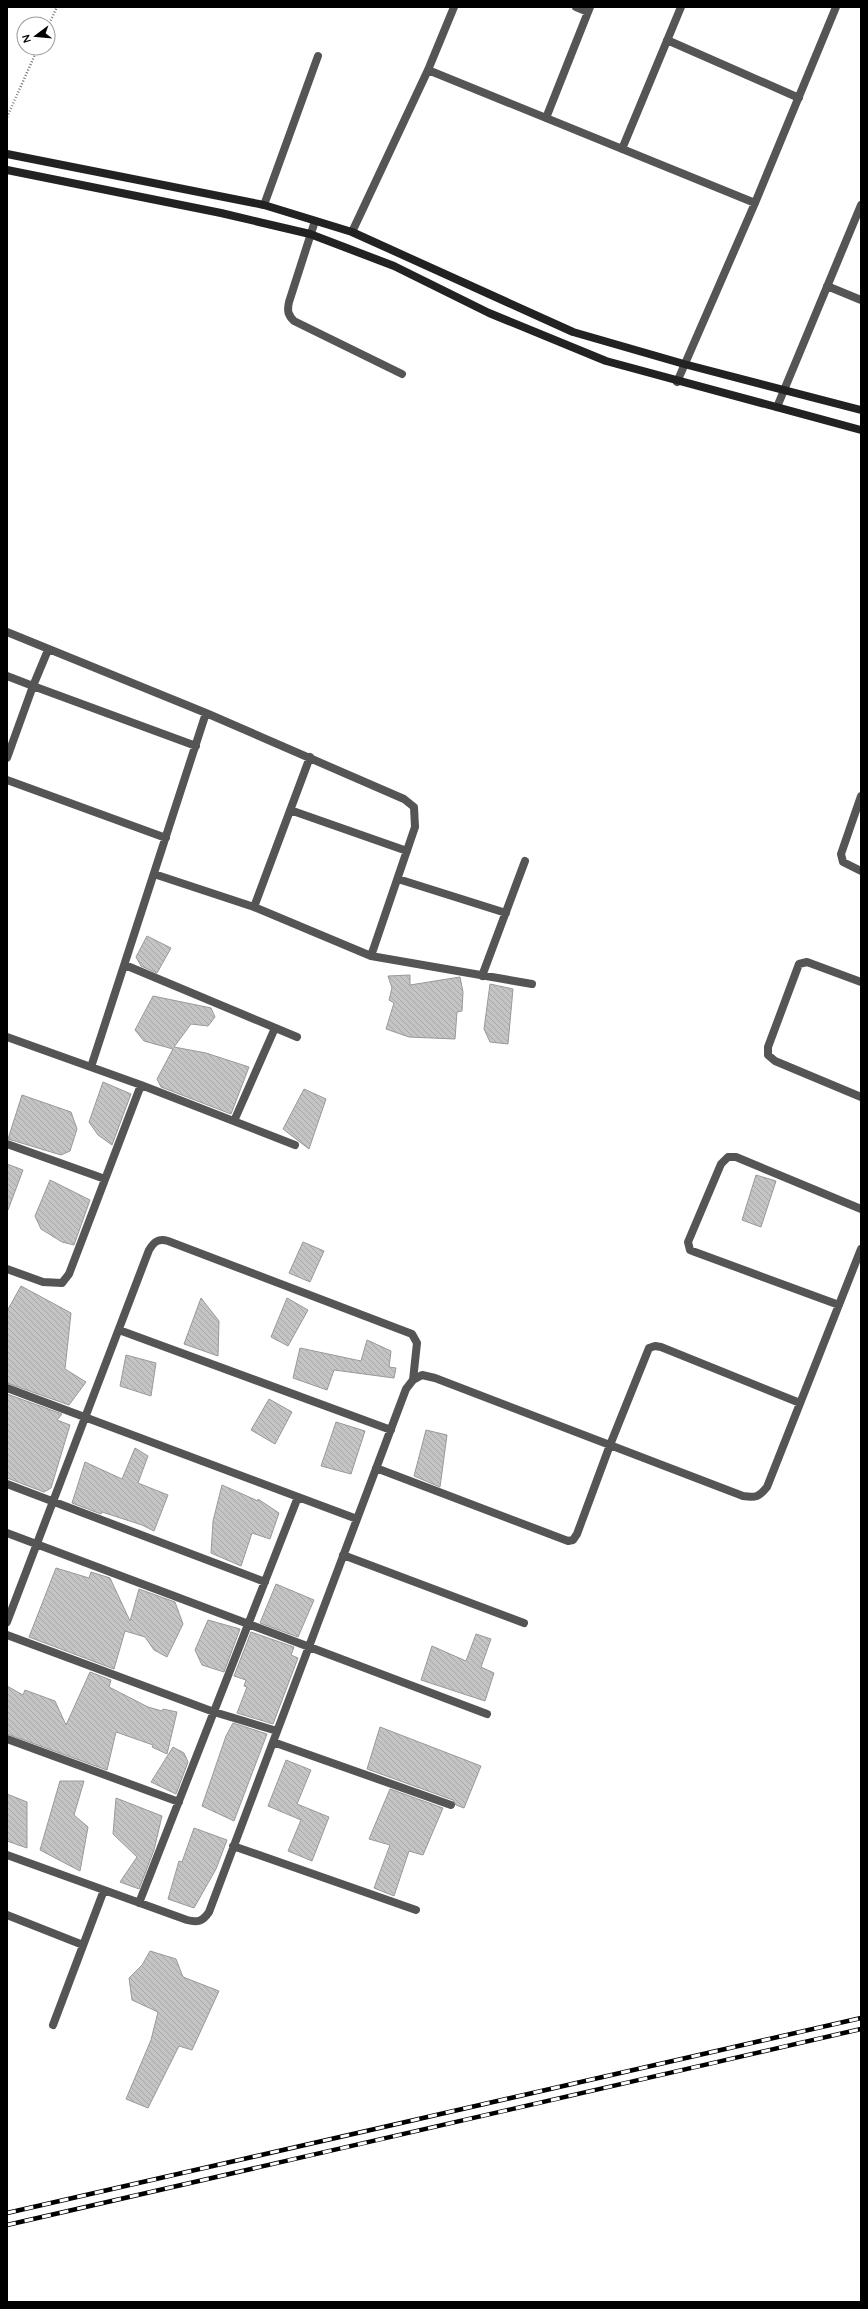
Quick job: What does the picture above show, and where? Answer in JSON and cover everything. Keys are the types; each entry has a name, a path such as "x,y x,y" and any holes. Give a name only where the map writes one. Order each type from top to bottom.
{"street":[{"path":"352,232 428,70 454,7"},
{"path":"546,118 589,10 576,7"},
{"path":"622,149 681,7"},
{"path":"677,382 755,203 836,7"},
{"path":"667,40 799,98"},
{"path":"264,205 318,56"},
{"path":"428,70 755,203"},
{"path":"7,154 264,205 352,232 573,332 684,364 861,410"},
{"path":"7,170 221,213 332,240 394,266 489,313 585,354 677,382 778,407 861,430"},
{"path":"778,407 861,205"},
{"path":"315,221 289,302 287,310 289,316 294,321 402,374"},
{"path":"827,286 861,300"},
{"path":"7,632 310,757 404,799 414,807 415,827 371,956"},
{"path":"7,758 33,686 48,650"},
{"path":"7,676 196,746"},
{"path":"91,1067 206,713"},
{"path":"254,907 310,757"},
{"path":"7,780 166,838"},
{"path":"861,796 841,854 843,862 861,871"},
{"path":"290,810 407,851"},
{"path":"482,976 525,861"},
{"path":"154,874 254,907 371,956 532,984"},
{"path":"398,879 506,913"},
{"path":"861,982 807,962 799,964 768,1047 768,1055 775,1061 861,1096"},
{"path":"125,965 296,1037"},
{"path":"234,1121 275,1028"},
{"path":"7,1037 141,1085 295,1145"},
{"path":"7,1269 43,1282 62,1283 69,1274 141,1085"},
{"path":"7,1144 105,1179"},
{"path":"838,1305 690,1250 688,1242 721,1164 728,1157 736,1157 861,1209"},
{"path":"7,1622 149,1250 154,1242 161,1239 412,1334 417,1343 413,1380"},
{"path":"7,1855 186,1920 195,1922 204,1920 209,1912 406,1388 413,1380 422,1375 435,1378 744,1496 753,1498 760,1496 767,1487 861,1249"},
{"path":"119,1330 391,1430"},
{"path":"376,1468 568,1541 573,1540 577,1534 610,1445 649,1348 655,1346 800,1403"},
{"path":"7,1388 357,1519"},
{"path":"7,1484 265,1582"},
{"path":"139,1903 298,1497"},
{"path":"7,1533 37,1543 487,1714"},
{"path":"344,1555 524,1623"},
{"path":"7,1635 214,1712 277,1731"},
{"path":"7,1740 179,1802"},
{"path":"273,1742 451,1805"},
{"path":"234,1846 416,1910"},
{"path":"53,2025 104,1890"},
{"path":"7,1915 83,1945"}],"path":[{"path":"7,117 34,56"}],"building":[{"path":"147,936 171,948 157,973 141,966 136,957"},
{"path":"410,975 410,985 460,977 463,992 462,1011 457,1012 455,1039 409,1037 386,1029 394,1003 389,1000 392,988 388,976"},
{"path":"490,984 513,989 508,1044 490,1042 484,1029"},
{"path":"153,996 211,1008 215,1017 208,1026 191,1024 174,1047 206,1053 249,1067 231,1114 161,1087 157,1079 173,1049 144,1041 135,1030"},
{"path":"103,1082 131,1094 112,1145 98,1135 89,1122"},
{"path":"304,1089 326,1099 309,1149 283,1129"},
{"path":"22,1095 71,1112 77,1129 70,1151 61,1155 8,1139"},
{"path":"7,1164 23,1170 8,1210 7,1210"},
{"path":"756,1175 776,1181 761,1227 742,1220"},
{"path":"50,1180 90,1200 74,1245 62,1242 41,1229 35,1216"},
{"path":"303,1242 324,1251 310,1282 289,1273"},
{"path":"21,1286 71,1313 65,1369 86,1382 69,1405 7,1383 7,1311"},
{"path":"201,1298 219,1321 218,1356 184,1344"},
{"path":"287,1298 308,1310 288,1346 271,1337"},
{"path":"367,1340 391,1351 389,1367 396,1368 394,1378 334,1370 327,1390 293,1378 300,1348 361,1361"},
{"path":"126,1355 156,1363 151,1396 120,1386"},
{"path":"7,1394 62,1414 57,1420 70,1425 51,1488 44,1492 7,1478"},
{"path":"269,1399 292,1412 275,1444 251,1430"},
{"path":"336,1422 365,1431 351,1474 321,1466"},
{"path":"426,1430 447,1435 440,1487 414,1476"},
{"path":"135,1448 148,1456 138,1483 168,1495 154,1531 142,1525 102,1512 101,1514 72,1503 85,1462 122,1479"},
{"path":"222,1485 258,1501 258,1499 279,1513 270,1539 252,1533 241,1566 211,1553 213,1521"},
{"path":"56,1568 89,1578 91,1572 110,1578 130,1621 139,1589 175,1602 183,1624 167,1657 154,1650 145,1637 125,1631 114,1669 29,1637"},
{"path":"276,1584 314,1600 298,1637 260,1623"},
{"path":"208,1620 240,1629 224,1672 202,1665 195,1650"},
{"path":"251,1632 294,1647 291,1655 298,1658 273,1724 237,1713 247,1687 244,1686 246,1680 234,1676"},
{"path":"476,1634 491,1639 481,1667 494,1673 485,1701 421,1680 432,1646 466,1661"},
{"path":"90,1672 111,1680 109,1687 148,1707 162,1711 163,1709 177,1712 167,1754 152,1747 153,1745 116,1732 107,1770 7,1734 7,1686 23,1695 25,1690 55,1701 66,1725"},
{"path":"233,1723 267,1734 234,1821 202,1806 226,1736"},
{"path":"380,1727 481,1766 464,1808 456,1805 453,1800 367,1769"},
{"path":"173,1747 184,1753 188,1762 176,1794 151,1782"},
{"path":"286,1760 311,1770 297,1804 329,1817 312,1861 288,1851 301,1820 268,1806"},
{"path":"60,1781 84,1781 74,1815 88,1827 80,1871 40,1850"},
{"path":"390,1789 443,1808 423,1855 409,1851 394,1896 374,1888 390,1845 369,1839"},
{"path":"7,1794 27,1802 27,1848 7,1841"},
{"path":"116,1798 162,1816 154,1850 139,1889 120,1882 137,1857 113,1834"},
{"path":"194,1828 227,1840 216,1869 194,1908 168,1899 179,1861 182,1862"},
{"path":"150,1951 176,1959 183,1977 219,1991 192,2050 179,2046 148,2108 126,2099 151,2040 158,2012 132,2000 129,1978 142,1965"}],"railway":[{"path":"7,2213 861,2018"},
{"path":"7,2225 861,2029"}]}
